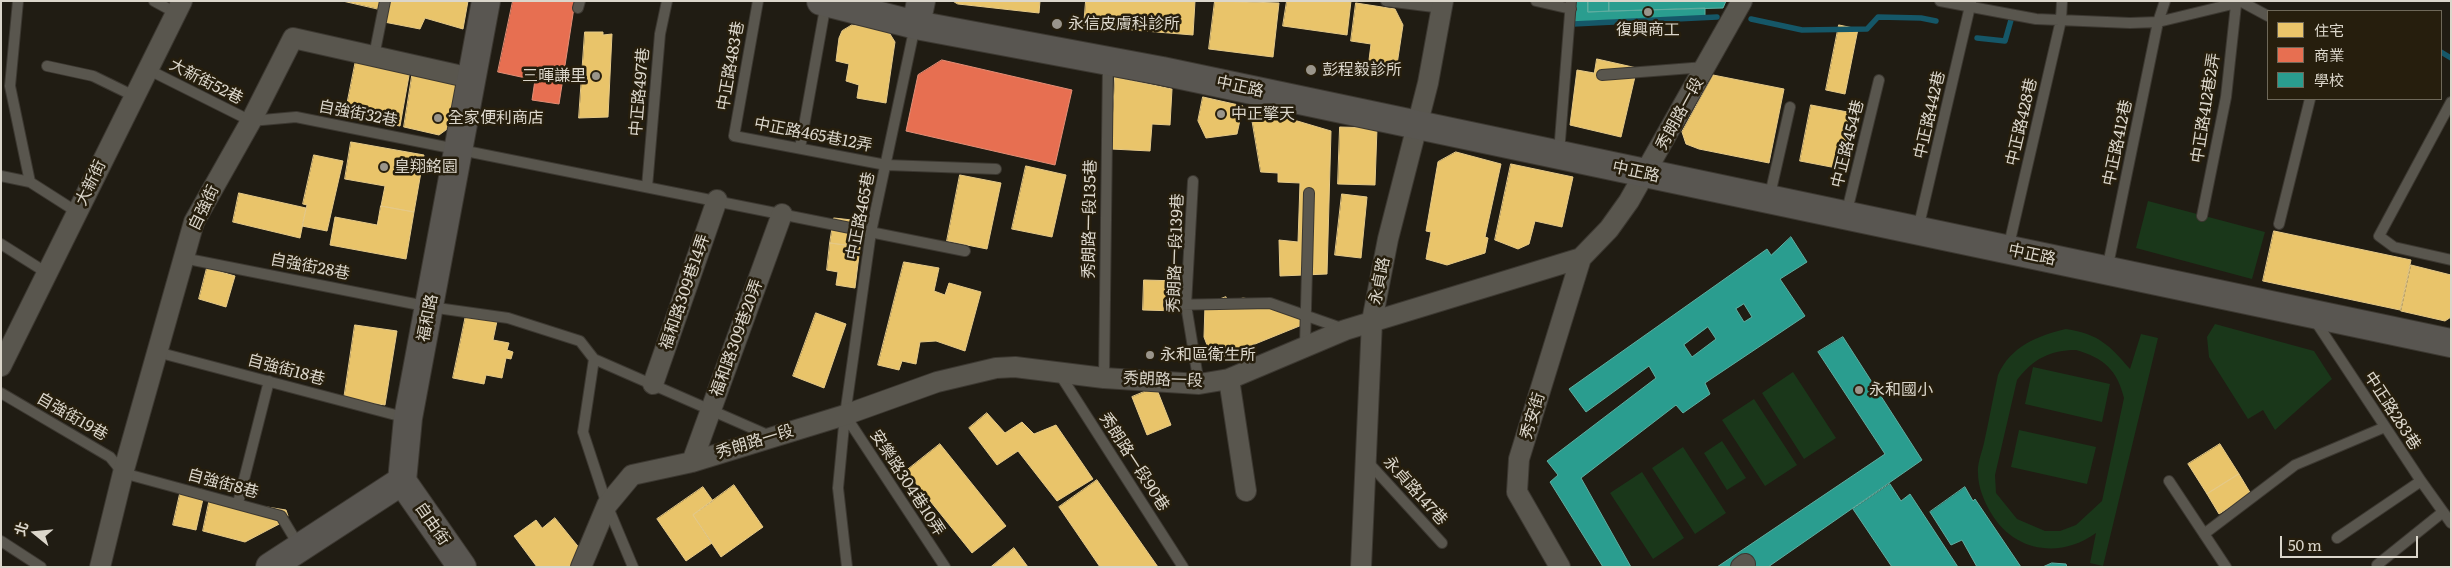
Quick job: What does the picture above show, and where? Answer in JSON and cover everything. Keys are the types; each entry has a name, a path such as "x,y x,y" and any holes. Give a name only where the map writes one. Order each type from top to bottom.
{"street":[{"name":"福和路","path":"402,481 408,418 486,1"},
{"name":"秀朗路一段","path":"581,567 607,504 632,476 692,462 771,436 845,415 937,382 996,368 1015,367 1104,378 1199,384 1229,379 1345,330 1581,258 1609,229 1646,174 1742,1"},
{"name":"中正路","path":"824,2 919,13 1108,60 2451,343"},
{"name":"永貞路","path":"1361,567 1372,321 1388,239 1428,83 1442,5"},
{"name":"大新街","path":"1,366 179,7"},
{"name":"自強街","path":"100,567 123,474 194,222 251,121 293,38 471,78"},
{"name":"福和路309巷14弄","path":"652,384 717,200"},
{"name":"福和路309巷20弄","path":"692,462 782,214"},
{"name":"秀安街","path":"1560,567 1517,492 1519,459 1581,258"},
{"path":"1229,379 1246,491"},
{"path":"270,567 402,481"},
{"name":"自由街","path":"402,481 462,567"}],"lane":[{"path":"18,1 5,83 30,182"},
{"path":"154,1 179,7"},
{"path":"374,56 385,1"},
{"name":"中正路497巷","path":"647,187 660,34 667,1"},
{"name":"中正路483巷","path":"734,136 758,1"},
{"path":"1386,1 1442,5"},
{"path":"1536,1 1571,5 1559,154"},
{"path":"1940,1 1971,4 2036,19 2158,22 2241,3 2267,16"},
{"name":"中正路428巷","path":"2008,250 2061,20 2062,1"},
{"name":"中正路412巷","path":"2107,271 2158,22 2165,1"},
{"path":"800,148 824,2"},
{"name":"中正路412巷2弄","path":"2202,216 2226,98 2241,3"},
{"name":"中正路442巷","path":"1918,231 1971,4"},
{"name":"中正路465巷","path":"848,567 838,488 845,415 871,232 919,13"},
{"name":"秀朗路一段135巷","path":"1104,378 1108,60"},
{"path":"47,66 93,76 134,96"},
{"path":"1602,75 1705,68"},
{"name":"大新街52巷","path":"147,69 251,121"},
{"name":"中正路454巷","path":"1846,216 1879,80"},
{"path":"2279,224 2310,100"},
{"path":"2451,102 2379,236 2394,247 2451,260"},
{"path":"1769,200 1790,107"},
{"name":"自強街32巷","path":"251,121 296,117 965,251"},
{"name":"中正路465巷12弄","path":"734,136 886,165 996,169"},
{"path":"1,176 30,182 77,212"},
{"name":"秀朗路一段139巷","path":"1193,181 1186,305 1199,384"},
{"path":"1305,346 1309,193"},
{"path":"1,244 47,273"},
{"name":"自強街28巷","path":"183,258 430,306 508,318 580,341 594,359"},
{"path":"1169,305 1270,303 1345,330"},
{"name":"中正路283巷","path":"2311,314 2421,482 2451,523"},
{"name":"自強街18巷","path":"157,352 408,418"},
{"path":"633,567 607,504 583,432 594,359 771,436"},
{"name":"秀朗路一段90巷","path":"1059,373 1183,567"},
{"path":"238,503 269,381"},
{"name":"自強街19巷","path":"1,393 110,456 123,474"},
{"name":"安樂路304巷10弄","path":"845,415 945,567"},
{"path":"2204,534 2295,465 2385,426"},
{"name":"永貞路147巷","path":"1366,460 1442,543"},
{"name":"自強街8巷","path":"123,474 238,503 280,516 299,547"},
{"path":"2169,481 2226,567"},
{"path":"2336,538 2421,482"},
{"path":"2377,565 2443,512"},
{"path":"1,541 42,567"}],"green space":[{"path":"2148,201 2265,232 2252,279 2136,248"},
{"path":"2215,324 2314,351 2332,379 2275,430 2263,410 2248,419 2209,357 2207,337"},
{"path":"2066,329 2087,334 2102,342 2116,353 2130,369 2141,334 2158,338 2103,566 2090,563 2096,533 2068,546 2053,548 2025,543 2012,536 1991,513 1979,483 1978,466 1998,375 2003,365 2026,344 2045,335","holes":["2067,350 2086,353 2108,366 2117,380 2124,398 2102,501 2076,525 2060,531 2045,531 2017,519 1996,493 1995,475 2017,380 2029,366 2050,354"]},
{"path":"2033,367 2110,384 2102,422 2025,404"},
{"path":"1793,372 1836,438 1804,459 1762,393"},
{"path":"1754,399 1797,465 1765,486 1722,420"},
{"path":"2019,430 2096,447 2087,484 2011,467"},
{"path":"1722,441 1746,478 1727,490 1704,453"},
{"path":"1683,447 1726,513 1695,534 1652,468"},
{"path":"1642,472 1684,538 1653,559 1610,493"}],"building: 住宅":[{"path":"343,1 380,1 379,9"},
{"path":"388,1 468,1 463,29 425,18 420,29 384,22"},
{"path":"953,1 1040,1 1039,13 958,4"},
{"path":"1086,1 1195,1 1193,35 1084,26"},
{"path":"1215,1 1279,3 1273,57 1209,49"},
{"path":"1287,1 1351,1 1347,35 1283,26"},
{"path":"1356,3 1395,9 1403,25 1396,71 1368,68 1371,44 1351,41"},
{"path":"852,25 882,29 890,34 895,42 886,103 857,98 859,85 846,81 849,64 836,61 839,38 842,31"},
{"path":"1839,25 1858,29 1845,94 1826,90"},
{"name":"三暉謙里","path":"585,32 603,32 603,35 612,34 608,117 579,118"},
{"path":"1597,59 1637,68 1621,137 1570,125 1577,70 1594,73"},
{"path":"356,60 410,70 400,126 345,115"},
{"path":"413,70 464,82 450,127 439,135 404,127"},
{"path":"1713,75 1784,89 1769,163 1699,149 1686,144 1682,132"},
{"path":"1115,77 1172,89 1170,125 1152,124 1150,151 1111,149"},
{"name":"中正擎天","path":"1203,97 1243,106 1237,134 1206,138 1198,121"},
{"path":"1811,105 1858,114 1847,170 1800,161"},
{"path":"1250,107 1331,131 1327,274 1280,276 1279,240 1298,242 1300,183 1278,182 1278,173 1261,172"},
{"path":"1340,127 1377,128 1375,185 1338,184"},
{"name":"皇翔銘園","path":"351,142 424,155 414,212 381,206 385,186 345,179"},
{"path":"1456,152 1501,164 1485,237 1488,238 1485,253 1447,265 1426,259 1431,232 1426,231 1438,162"},
{"path":"314,155 343,161 327,231 302,226 307,205 303,204"},
{"path":"1511,164 1573,177 1562,227 1535,221 1529,244 1518,249 1495,240"},
{"path":"1026,166 1066,175 1052,237 1012,229"},
{"path":"960,175 1001,183 987,249 947,241"},
{"path":"239,193 306,208 300,238 233,222"},
{"path":"1342,194 1367,197 1361,258 1335,255"},
{"path":"381,206 414,212 406,259 330,245 335,217 377,225"},
{"path":"834,218 852,220 863,230 860,247 830,243"},
{"path":"2274,231 2411,260 2400,310 2263,281"},
{"path":"830,243 860,247 855,288 836,285 838,272 827,270"},
{"path":"904,262 939,268 934,291 945,295 949,283 981,292 965,351 936,341 920,342 916,364 902,361 899,370 878,365"},
{"path":"2411,265 2451,275 2451,317 2445,321 2401,311"},
{"path":"207,268 235,276 226,307 199,299"},
{"path":"1144,280 1180,281 1178,311 1143,310"},
{"path":"1226,297 1228,302 1243,298 1292,306 1302,325 1213,361 1204,337 1205,305"},
{"path":"816,313 846,324 824,388 793,376"},
{"path":"466,315 497,321 493,340 509,343 507,350 513,352 511,359 506,358 502,378 486,375 484,384 453,378"},
{"path":"355,325 397,331 385,405 344,399"},
{"path":"1156,387 1171,425 1147,435 1132,397"},
{"path":"987,413 1005,433 1022,422 1034,434 1056,425 1093,479 1057,501 1018,451 997,465 969,428"},
{"path":"940,444 1006,526 972,553 906,471"},
{"path":"2220,444 2239,474 2207,494 2188,464"},
{"path":"2239,474 2251,494 2219,514 2207,494"},
{"path":"1097,480 1158,567 1100,567 1059,507"},
{"path":"182,485 205,490 196,530 173,525"},
{"path":"734,485 763,527 721,557 693,515"},
{"path":"703,487 713,501 693,515 712,543 686,561 657,519"},
{"path":"210,498 286,510 288,516 285,521 245,542 203,531"},
{"path":"555,518 581,550 575,567 537,567 514,536 536,520 542,528"},
{"path":"1014,548 1028,567 991,567"}],"building: 商業":[{"path":"513,1 575,1 559,104 532,100 535,80 498,72"},
{"path":"942,60 1072,90 1055,165 906,131 918,75"}],"building: 學校":[{"path":"1576,1 1588,1 1588,12 1705,8 1705,16 1575,22"},
{"path":"1588,1 1609,1 1609,11 1588,12"},
{"path":"1609,1 1726,1 1723,8 1609,11"},
{"path":"1791,237 1807,262 1780,279 1805,316 1705,383 1710,394 1683,413 1676,405 1581,478 1631,567 1603,567 1550,482 1558,475 1547,461 1656,378 1649,366 1586,412 1569,389 1767,249 1771,255","holes":["1744,304 1752,317 1744,322 1736,309","1708,327 1716,339 1692,357 1684,345"]},
{"path":"1843,337 1922,460 1768,567 1717,567 1885,454 1818,352"},
{"path":"1890,484 1901,501 1910,494 1958,567 1892,567 1853,509"},
{"path":"1965,487 2021,567 1977,567 1962,540 1951,545 1930,512"},
{"path":"2052,563 2066,564 2067,567 2043,567"}],"waterway":[{"path":"1573,24 1717,17"},
{"path":"1751,19 1802,30 1867,29 1878,17 1921,18 1936,21"},
{"path":"1977,38 2005,41 2011,20"},
{"path":"2442,53 2451,58"}],"place":[{"name":"復興商工","path":"1648,12"},
{"name":"永信皮膚科診所","path":"1057,24"},
{"name":"彭程毅診所","path":"1311,70"},
{"name":"三暉謙里","path":"596,76"},
{"name":"中正擎天","path":"1221,114"},
{"name":"全家便利商店","path":"438,118"},
{"name":"皇翔銘園","path":"384,167"},
{"name":"永和區衛生所","path":"1150,355"},
{"name":"永和國小","path":"1859,390"}]}
